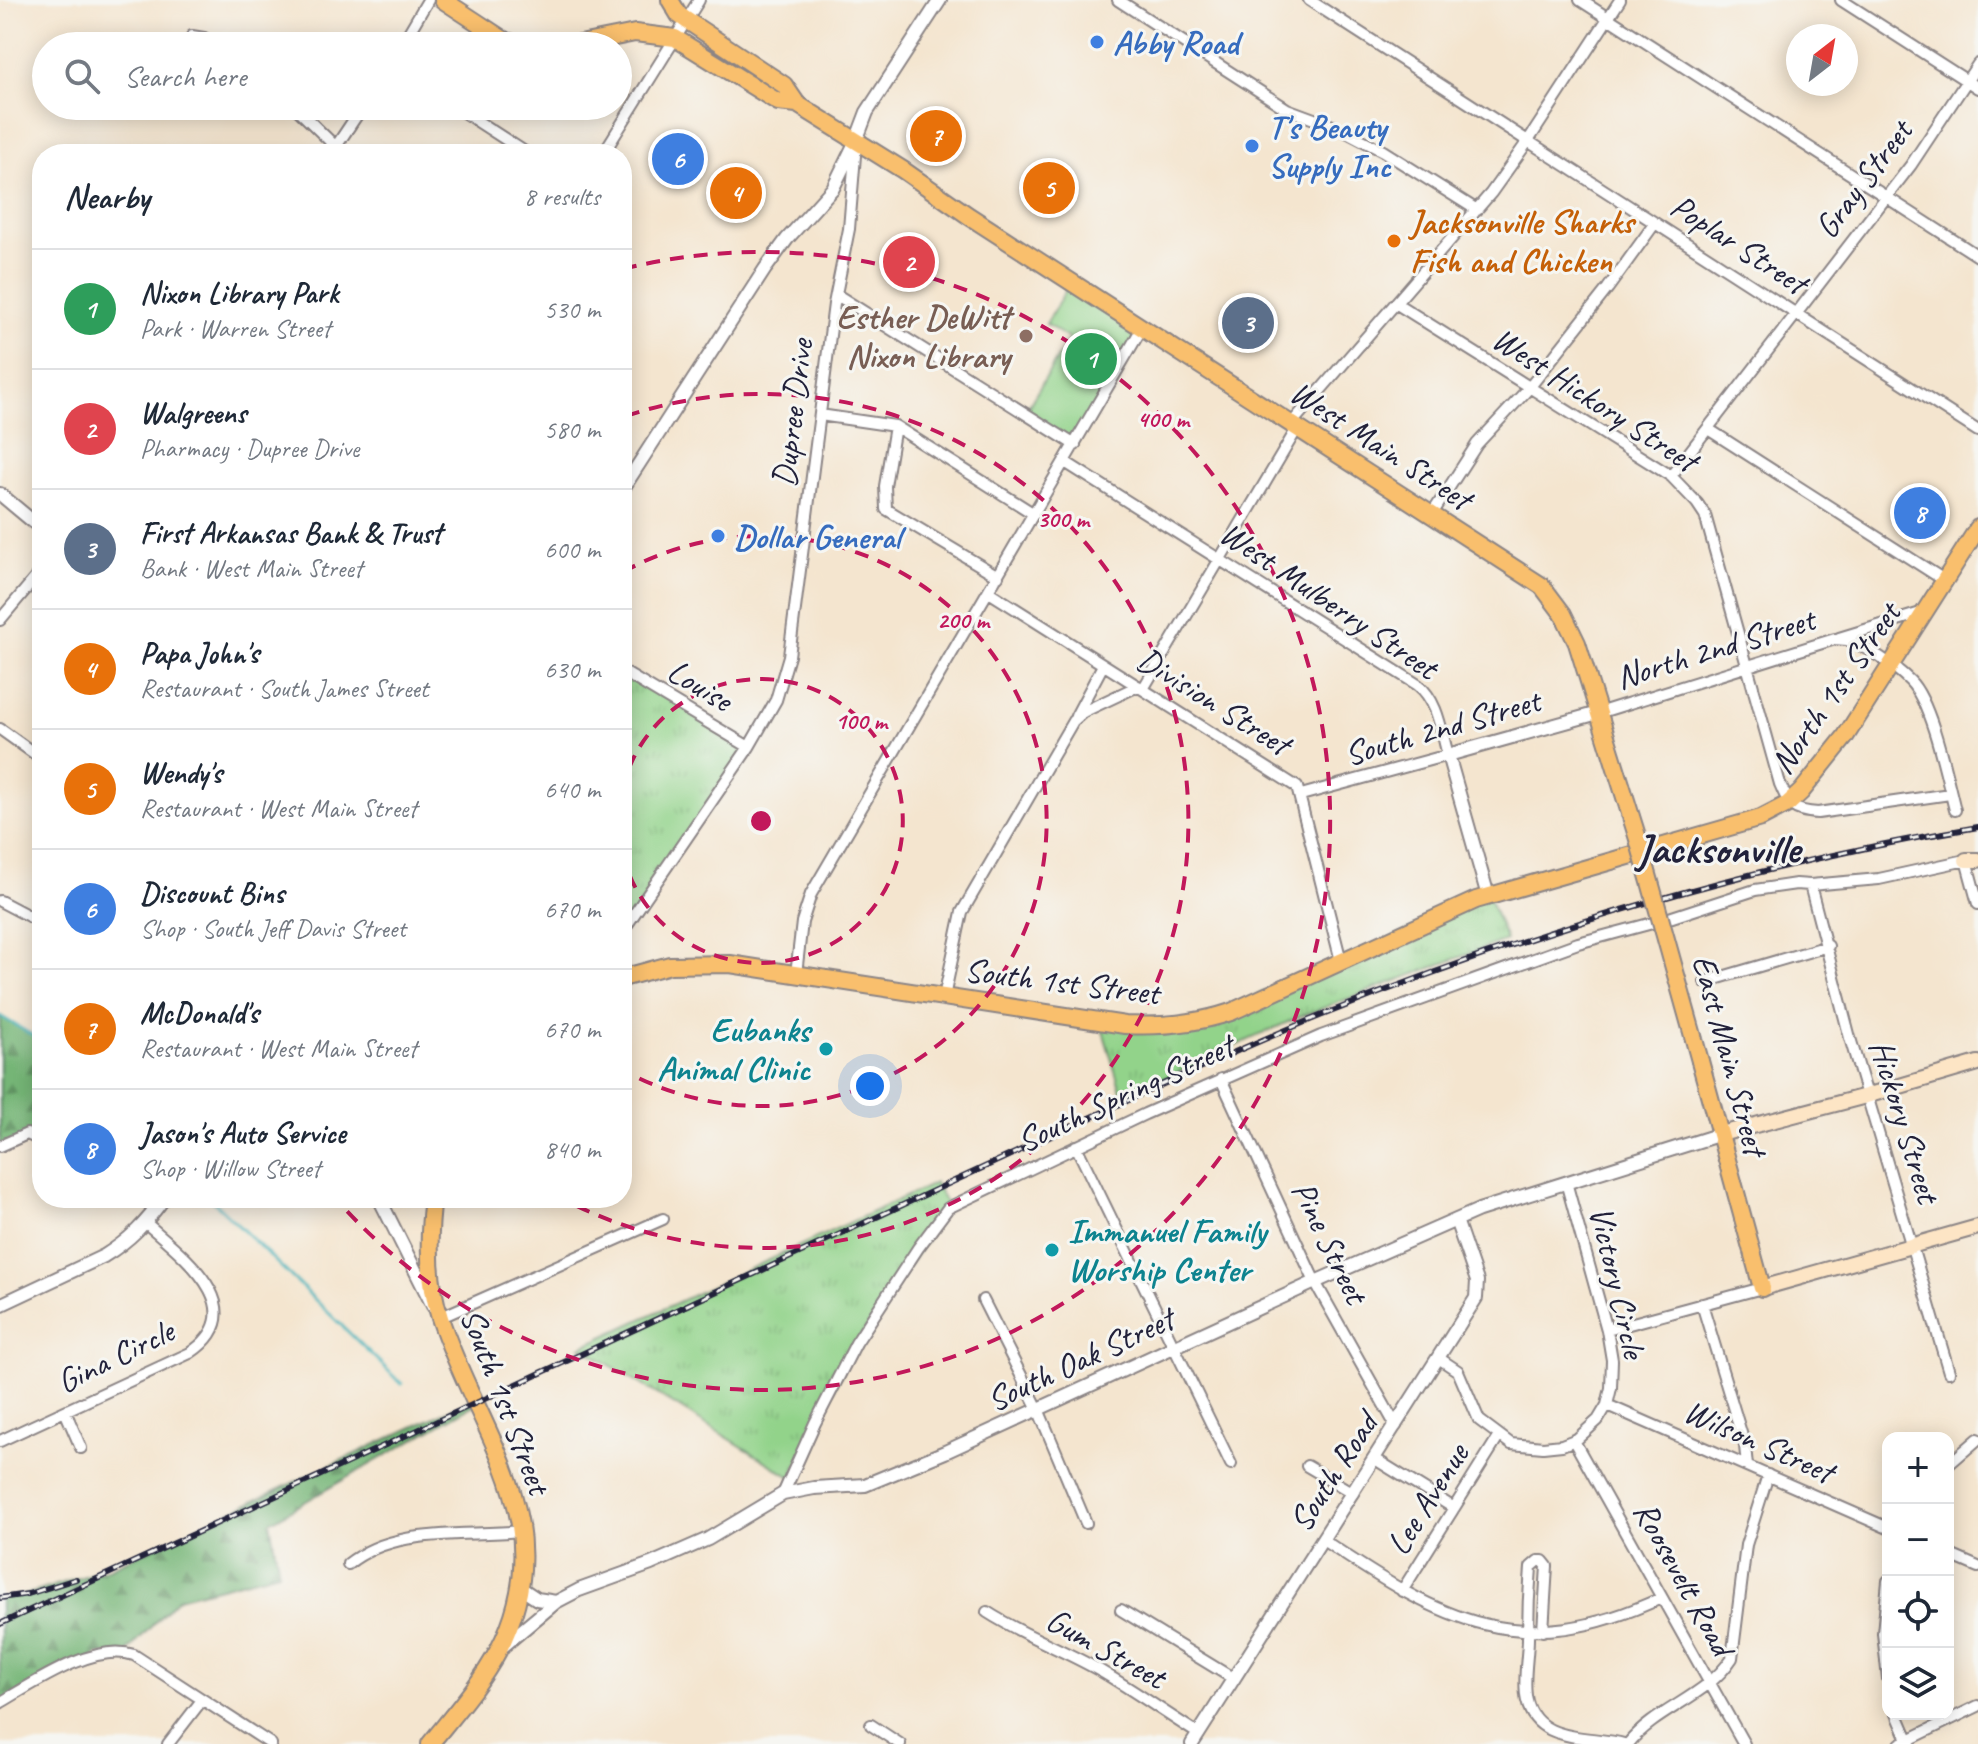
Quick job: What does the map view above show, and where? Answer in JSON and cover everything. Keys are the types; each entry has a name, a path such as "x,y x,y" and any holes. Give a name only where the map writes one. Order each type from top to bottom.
{"main road":[{"path":"443,0 492,32"},
{"name":"West Main Street","path":"670,0 686,20 784,85 797,104 1542,586 1552,597 1577,643 1638,839"},
{"path":"632,34 675,38"},
{"name":"West Main Street","path":"675,38 778,102 797,104"},
{"name":"North 1st Street","path":"1657,847 1761,818 1788,804 1845,737 1978,528"},
{"name":"East Main Street","path":"1638,839 1762,1288"},
{"name":"South 1st Street","path":"632,975 670,965 730,964 1100,1021 1166,1026 1192,1023 1231,1012 1488,896 1657,847"},
{"path":"1721,1134 1978,1063"},
{"name":"South 1st Street","path":"430,1744 472,1691 498,1650 512,1616 519,1587 521,1531 508,1475 439,1318 431,1252 433,1208"},
{"path":"1762,1288 1978,1227"}],"street":[{"path":"409,32 428,0"},
{"path":"632,107 699,0"},
{"path":"632,475 765,269 787,239 833,188 867,112 940,0"},
{"path":"1118,0 1287,109 1341,129 1383,151 1477,210"},
{"name":"Poplar Street","path":"1309,0 1978,431"},
{"path":"1580,0 1978,256"},
{"path":"1073,721 1083,712 1141,688 1295,425 1477,210 1528,141 1620,0"},
{"path":"1841,0 1978,88"},
{"name":"Gray Street","path":"1671,476 1911,165 1978,64"},
{"path":"306,120 328,144"},
{"path":"337,144 353,120"},
{"path":"476,120 513,144"},
{"path":"609,144 624,120"},
{"name":"Dupree Drive","path":"632,917 749,747 776,700 789,656 820,415 849,229 856,141"},
{"path":"1432,514 1477,444 1529,388 1655,223"},
{"path":"837,295 1075,445"},
{"name":"West Hickory Street","path":"1397,304 1671,476 1697,503 1705,515 1788,804"},
{"path":"796,974 802,922 811,894 1142,328"},
{"path":"820,415 895,426 1034,514"},
{"path":"895,426 885,486 886,509 998,576"},
{"path":"1708,429 1944,580"},
{"name":"West Mulberry Street","path":"1065,462 1423,690 1434,704 1488,896"},
{"path":"0,494 32,521"},
{"path":"0,620 32,582"},
{"name":"Division Street","path":"989,592 1291,781 1301,795 1341,961"},
{"path":"1835,639 1926,612"},
{"name":"North 2nd Street","path":"1598,713 1835,639 1854,643 1910,680 1918,693 1931,726 1955,810"},
{"path":"944,997 962,912 1103,665"},
{"name":"Louise","path":"632,677 749,747"},
{"name":"South 2nd Street","path":"1301,795 1598,713"},
{"path":"0,729 32,752"},
{"path":"1788,804 1799,812 1818,813 1950,794"},
{"path":"1972,860 1978,904"},
{"name":"South Spring Street","path":"783,1494 856,1343 948,1208 1221,1079 1385,1011 1578,943 1755,890 1879,879 1972,860"},
{"name":"Hickory Street","path":"1810,885 1866,1096 1949,1372"},
{"path":"0,901 32,918"},
{"path":"1705,982 1828,946"},
{"name":"Pine Street","path":"1221,1079 1315,1282 1396,1426"},
{"path":"0,1146 27,1134 32,1136"},
{"name":"South Oak Street","path":"498,1650 556,1602 708,1539 783,1494 814,1488 865,1485 945,1452 1456,1220 1721,1134"},
{"path":"1076,1146 1231,1464"},
{"name":"Victory Circle","path":"1566,1182 1607,1330 1613,1371 1607,1405 1588,1431 1574,1441"},
{"path":"0,1305 104,1256 135,1235 156,1208"},
{"path":"384,1208 439,1318 663,1219"},
{"name":"South Road","path":"1196,1739 1440,1359 1478,1291 1456,1220"},
{"name":"Gina Circle","path":"0,1441 190,1353 204,1343 215,1324 216,1305 208,1283 187,1259 146,1223"},
{"path":"1607,1330 1762,1288"},
{"path":"983,1300 1038,1409 1086,1523"},
{"path":"1702,1304 1745,1446 1747,1466"},
{"path":"1440,1359 1458,1371 1475,1415 1499,1436 1523,1447 1574,1441"},
{"name":"Wilson Street","path":"1607,1405 1882,1525"},
{"path":"65,1411 81,1448"},
{"name":"Lee Avenue","path":"1402,1591 1499,1436"},
{"path":"1954,1460 1978,1439"},
{"name":"Roosevelt Road","path":"1574,1441 1744,1744"},
{"path":"1375,1459 1454,1508"},
{"path":"1307,1466 1353,1493"},
{"path":"1543,1631 1547,1566 1543,1561 1538,1561 1531,1567 1525,1695 1543,1724 1563,1733 1626,1744 1649,1722 1723,1673 1732,1658 1746,1545 1768,1475"},
{"path":"348,1564 371,1548 400,1539 521,1531"},
{"path":"1323,1540 1402,1591 1454,1616 1483,1624 1543,1631 1583,1627 1613,1619 1661,1598"},
{"path":"1954,1557 1978,1567"},
{"path":"519,1587 537,1599 556,1602"},
{"path":"1121,1610 1234,1679"},
{"name":"Gum Street","path":"987,1612 1029,1637 1104,1673 1196,1739"},
{"path":"0,1703 99,1654 127,1652 271,1744"},
{"path":"168,1744 202,1700"},
{"path":"1899,1720 1906,1743 1978,1706"},
{"path":"871,1725 900,1744"}],"green space":[{"path":"1071,281 1142,328 1076,444 1025,412 1069,339 1046,324"},
{"path":"632,677 749,747 632,917"},
{"path":"1488,896 1506,940 1299,1017 1123,1097 1100,1021 1192,1023"},
{"path":"0,1016 32,1035 32,1135 0,1146"},
{"path":"935,1183 948,1208 856,1343 791,1477 581,1347"},
{"path":"475,1398 477,1403 270,1522 279,1572 178,1598 127,1652 99,1654 0,1703 0,1598 28,1594 110,1568"}],"waterway":[{"path":"0,1016 32,1035"},
{"path":"220,1208 402,1384"}],"railway":[{"path":"0,1624 1174,1079 1306,1022 1404,983 1646,903 1811,860 1978,827"},
{"path":"0,1598 28,1594 76,1579"}],"place":[{"name":"Abby Road","path":"1097,42"},
{"name":"McDonald's","path":"936,136"},
{"name":"T's Beauty Supply Inc","path":"1252,146"},
{"name":"Discount Bins","path":"678,159"},
{"name":"Wendy's","path":"1049,188"},
{"name":"Papa John's","path":"736,193"},
{"name":"Jacksonville Sharks Fish and Chicken","path":"1394,241"},
{"name":"Walgreens","path":"909,262"},
{"name":"First Arkansas Bank & Trust","path":"1248,323"},
{"name":"Esther DeWitt Nixon Library","path":"1026,336"},
{"name":"Nixon Library Park","path":"1091,359"},
{"name":"Jason's Auto Service","path":"1920,513"},
{"name":"Dollar General","path":"718,536"},
{"name":"Eubanks Animal Clinic","path":"826,1049"},
{"name":"Immanuel Family Worship Center","path":"1052,1250"}],"district":[{"name":"Jacksonville","path":"1718,849"}]}
